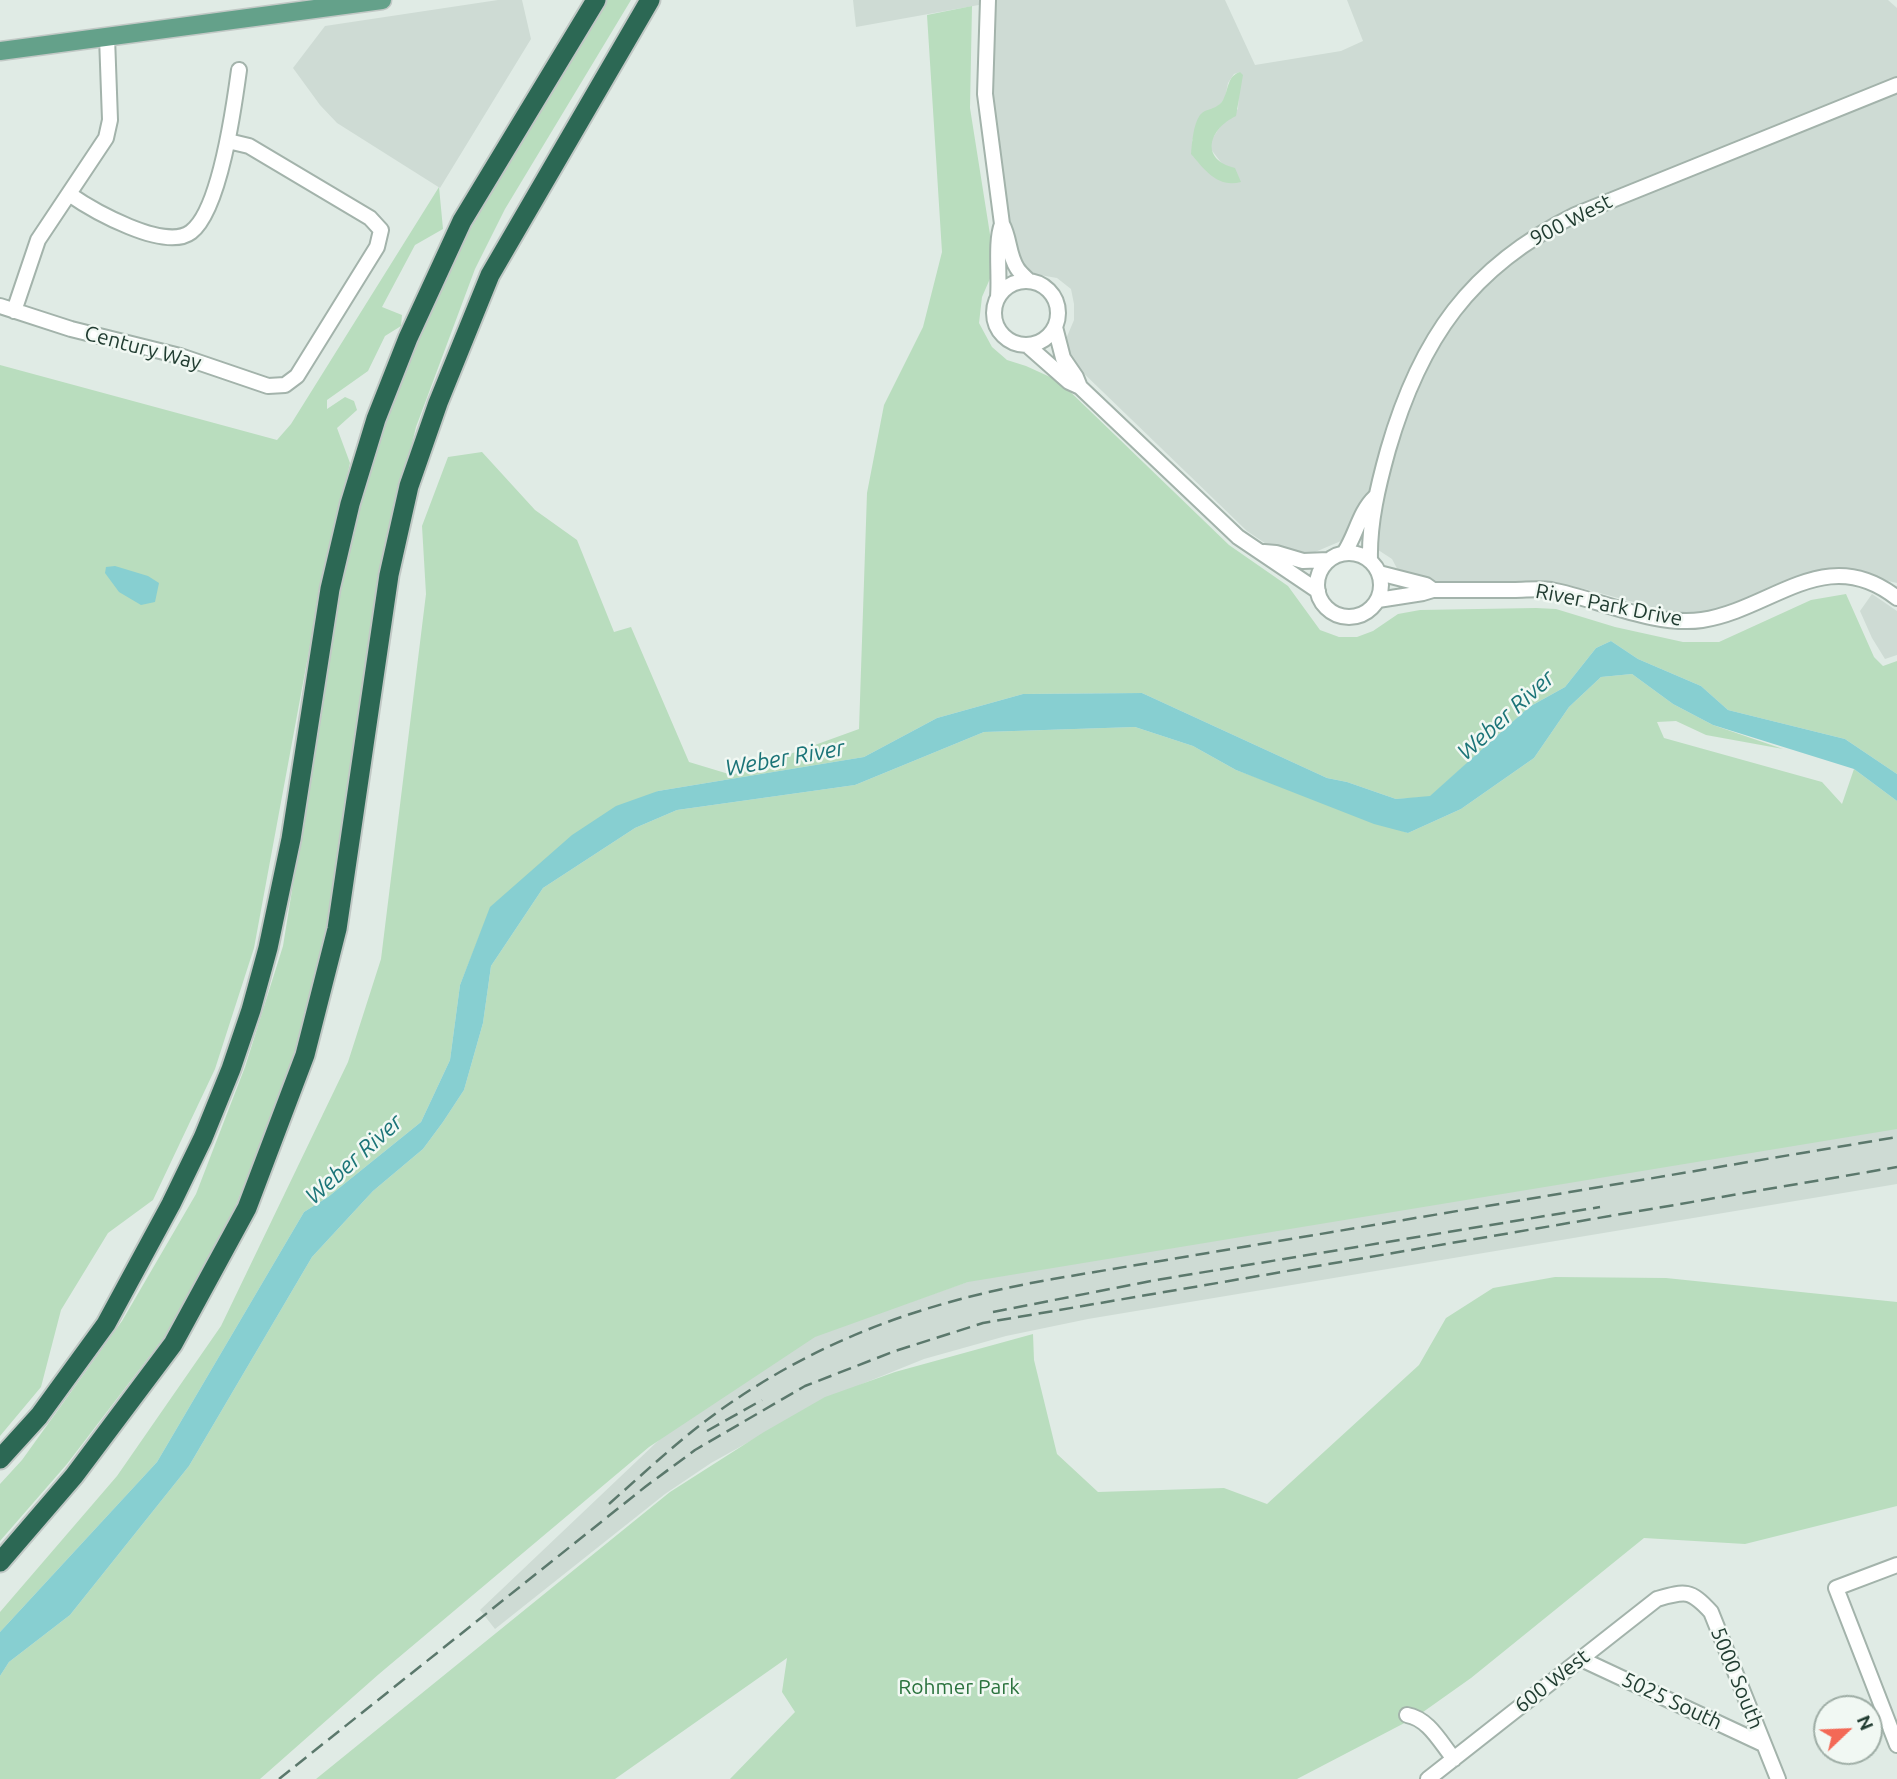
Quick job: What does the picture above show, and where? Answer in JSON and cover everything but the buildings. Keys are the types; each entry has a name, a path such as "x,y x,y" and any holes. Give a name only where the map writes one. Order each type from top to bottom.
{"highway":[{"path":"0,1459 39,1416 106,1324 171,1204 208,1127 251,1010 268,948 291,839 330,589 350,504 376,419 408,338 462,221 596,0"},
{"path":"0,1562 74,1476 173,1344 247,1208 305,1055 337,929 389,576 410,486 438,403 490,275 650,0"}],"main road":[{"path":"0,51 306,5 382,0"}],"street":[{"path":"988,0 985,94 1002,224 1017,268 1029,281 1045,288 1055,300 1058,314 1055,327 1063,358 1080,387"},
{"path":"7,309 38,240 106,138 110,120 107,37"},
{"path":"69,194 113,221 170,238 189,234 202,221 228,141 239,71"},
{"name":"900 West","path":"1370,560 1369,536 1374,518 1375,497 1412,378 1460,302 1482,279 1512,253 1549,228 1589,208 1897,85"},
{"name":"Century Way","path":"7,309 180,356 268,386 285,385 297,376 377,247 381,230 370,218 249,146 228,141"},
{"path":"1002,224 998,235 1000,274 994,316 1001,334 1017,344 1027,345 1043,340 1055,327"},
{"path":"998,297 1011,285 1029,281"},
{"path":"1027,345 1069,383 1080,387 1238,537 1318,591"},
{"name":"900 West","path":"1344,553 1353,540 1366,506 1375,497"},
{"path":"1263,552 1303,561 1329,560 1344,553 1362,555 1370,560 1379,573 1381,592 1378,600 1366,613 1340,616 1325,606 1318,591 1319,574 1329,560"},
{"name":"River Park Drive","path":"1379,573 1426,585 1433,590"},
{"name":"River Park Drive","path":"1378,600 1433,590 1547,590 1653,617 1683,621 1718,617 1810,579 1846,574 1872,581 1897,597"},
{"path":"1897,1565 1836,1588 1897,1745"},
{"name":"600 West","path":"1428,1779 1657,1599 1681,1592"},
{"name":"5000 South","path":"1681,1592 1699,1598 1711,1612 1778,1779"},
{"name":"5025 South","path":"1581,1659 1763,1744"},
{"path":"1406,1715 1426,1723 1454,1759"}],"shaded area":[{"path":"498,0 522,0 531,39 440,188 337,123 293,68 325,26"},
{"path":"853,0 1225,0 1255,65 1341,51 1363,41 1347,0 1888,0 1897,8 1897,583 1847,572 1718,612 1687,614 1585,589 1550,585 1400,590 1401,576 1392,559 1363,540 1341,541 1301,558 1281,554 1247,531 1073,363 1067,351 1066,339 1074,320 1071,289 1057,278 1034,274 1020,277 1009,241 991,103 990,3 856,27","holes":["1240,72 1238,109 1224,121 1210,142 1210,148 1223,165 1192,141 1205,112 1215,110 1225,98 1228,83 1234,74"]},
{"path":"1872,594 1897,611 1897,655 1885,659 1860,611"},
{"path":"1897,1122 1897,1184 1088,1319 1006,1336 924,1359 799,1414 711,1463 665,1494 495,1629 480,1610 679,1421 814,1336 973,1280"}],"green space":[{"path":"606,0 631,0 505,209 475,269 416,427 377,590 332,923 297,1054 235,1207 165,1336 67,1464 0,1541 0,1484 22,1460 122,1321 196,1194 245,1067 283,946 341,586 361,498 389,411 449,267 525,133"},
{"path":"972,6 970,108 992,247 992,274 982,297 979,323 992,347 1007,360 1059,381 1229,545 1288,586 1320,630 1339,637 1357,637 1373,631 1398,614 1420,610 1536,608 1556,609 1615,627 1683,642 1719,642 1811,600 1846,594 1874,657 1883,666 1897,661 1897,774 1845,739 1728,710 1701,686 1638,659 1611,641 1596,648 1565,687 1529,707 1430,797 1396,799 1327,778 1142,693 1023,694 937,718 864,757 658,791 516,886 491,907 460,985 450,1060 421,1122 328,1197 304,1212 157,1462 0,1632 0,1612 117,1476 221,1326 348,1062 381,959 426,594 422,526 448,457 482,452 535,510 577,540 614,632 631,627 689,762 732,775 859,729 867,493 884,405 923,327 942,252 927,15"},
{"path":"1240,72 1243,75 1236,116 1219,128 1212,144 1216,158 1235,168 1241,182 1233,183 1212,176 1191,154 1194,129 1200,115 1223,100 1230,80"},
{"path":"439,187 443,229 415,245 382,307 402,315 401,326 385,336 368,371 327,400 327,409 345,397 354,401 357,410 337,428 350,463 318,602 254,948 215,1069 153,1200 108,1233 61,1310 41,1387 0,1436 0,365 277,440 291,424"},
{"path":"1632,674 1673,704 1713,725 1783,749 1706,735 1676,721 1657,722 1664,738 1822,782 1842,804 1854,769 1897,801 1897,1129 968,1282 815,1337 649,1447 379,1674 260,1779 0,1779 0,1676 9,1662 70,1615 189,1466 312,1257 373,1191 423,1149 443,1122 464,1090 483,1023 491,966 543,888 635,828 677,810 855,785 984,732 1135,727 1193,746 1236,770 1408,833 1461,809 1534,758 1569,707 1601,677"},
{"name":"Rohmer Park","path":"1555,1277 1666,1278 1897,1302 1897,1506 1745,1544 1644,1538 1471,1678 1416,1717 1297,1779 730,1779 795,1712 782,1692 787,1658 615,1779 316,1779 670,1492 825,1397 895,1372 1033,1334 1034,1360 1057,1454 1098,1492 1224,1488 1267,1504 1419,1365 1446,1318 1493,1288"}],"water":[{"path":"115,566 148,576 159,583 155,602 141,605 119,592 105,573 106,567"},
{"path":"1611,641 1638,659 1701,686 1728,710 1845,739 1897,774 1897,801 1854,769 1713,725 1673,704 1632,674 1601,677 1569,707 1534,758 1461,809 1408,833 1374,824 1236,770 1193,746 1135,727 984,732 855,785 677,810 635,828 543,888 491,966 483,1023 464,1090 443,1122 423,1149 373,1191 312,1257 189,1466 70,1615 9,1662 0,1676 0,1632 157,1462 304,1212 328,1197 421,1122 450,1060 460,985 490,907 572,835 616,806 658,791 864,757 937,718 1023,694 1142,693 1327,778 1396,799 1430,796 1529,707 1565,687 1596,648"}],"railway":[{"path":"609,1504 719,1411 797,1362 878,1326 963,1298 1053,1279 1897,1137"},
{"path":"279,1779 695,1450 805,1386 895,1351 983,1323 1897,1167"},
{"path":"993,1312 1156,1280 1600,1207"},
{"path":"707,1431 762,1400"}],"water label":[{"name":"Weber River","path":"1506,715"},
{"name":"Weber River","path":"785,758"},
{"name":"Weber River","path":"354,1159"}]}
